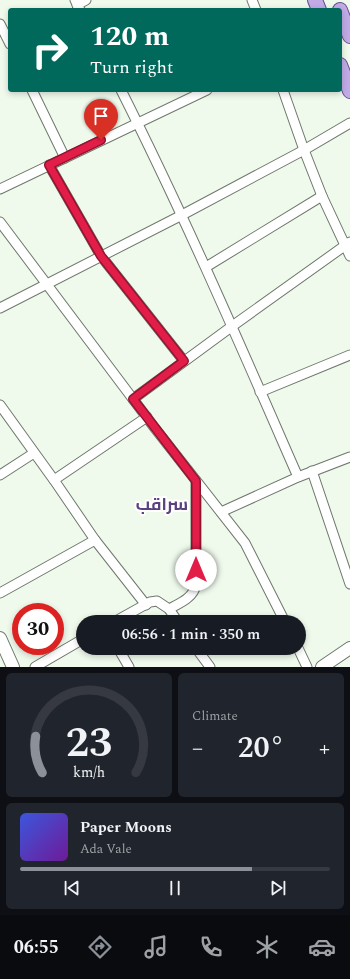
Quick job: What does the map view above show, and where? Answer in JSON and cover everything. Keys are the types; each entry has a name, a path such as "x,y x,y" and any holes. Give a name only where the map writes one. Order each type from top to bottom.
{"main road":[{"path":"342,15 350,36"},
{"path":"342,70 350,91"}],"street":[{"path":"77,5 86,0"},
{"path":"0,24 8,40"},
{"path":"33,92 65,158"},
{"path":"121,92 182,215 298,477"},
{"path":"0,189 203,92"},
{"path":"284,92 322,196 348,243 350,256"},
{"path":"0,308 46,283 182,215 304,150 350,123"},
{"path":"49,165 101,256 184,361"},
{"path":"206,268 322,196"},
{"path":"0,222 133,399 245,543 281,615"},
{"path":"133,399 348,243"},
{"path":"260,392 350,355"},
{"path":"0,405 95,540 146,605"},
{"path":"54,480 147,417"},
{"path":"0,475 34,453"},
{"path":"221,512 298,477 350,457"},
{"path":"312,472 350,584"},
{"path":"169,609 190,597 195,591 196,481"},
{"path":"0,593 95,540"},
{"path":"127,615 150,602 158,601 169,609 173,615"},
{"path":"0,638 13,667"},
{"path":"34,667 76,643"},
{"path":"322,667 350,648"},
{"path":"122,655 129,667"},
{"path":"201,655 210,667"},
{"path":"301,655 307,667"}],"district":[{"name":"سراقب","path":"162,504"}],"route":[{"path":"101,140 49,165 101,256 184,361 133,399 196,481 196,570"}]}
